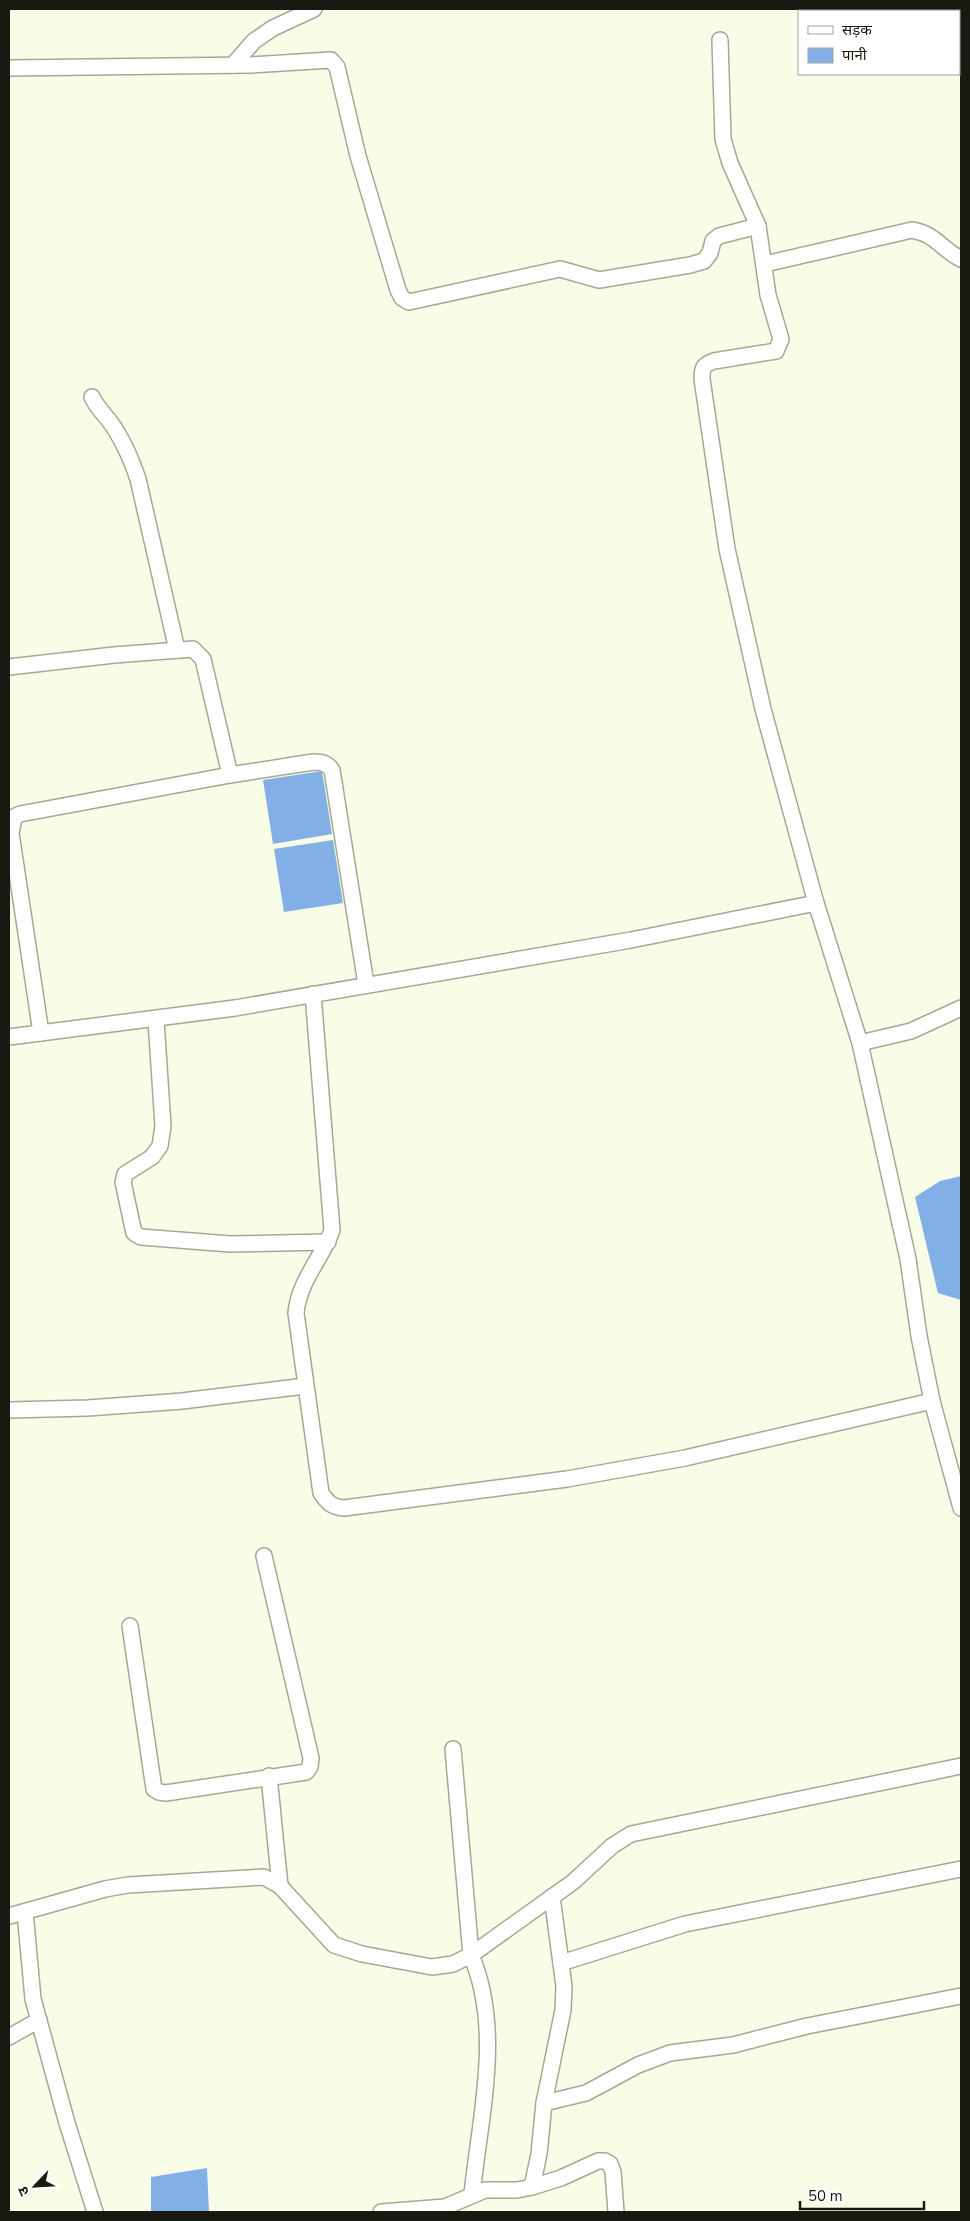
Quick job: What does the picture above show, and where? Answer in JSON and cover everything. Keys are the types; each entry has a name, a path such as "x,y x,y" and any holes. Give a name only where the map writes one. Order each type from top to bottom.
{"street":[{"path":"233,65 254,41 273,28 314,9"},
{"path":"720,40 723,140 730,163 758,226 768,295 781,339 779,347 772,352 714,361 705,364 702,369 730,558 763,709 816,903 860,1042 908,1259 919,1336 932,1401 961,1508"},
{"path":"9,68 233,65 331,60 336,64 358,156 398,290 402,298 409,302 416,302 544,272 560,270 599,280 690,265 704,261 710,253 712,241 719,236 758,226"},
{"path":"765,264 912,230 924,232 933,237 952,255 961,259"},
{"path":"92,397 97,408 114,426 129,453 138,479 178,650"},
{"path":"9,668 178,650 194,650 203,659 230,775"},
{"path":"41,1033 11,832 14,817 20,814 230,775 313,762 322,762 329,765 332,770 366,984"},
{"path":"9,1038 156,1020 314,994 631,940 816,903"},
{"path":"314,994 332,1230 328,1242 304,1283 297,1301 296,1313 321,1493 327,1502 334,1507 344,1508 567,1479 685,1458 932,1401"},
{"path":"860,1042 911,1031 961,1008"},
{"path":"156,1020 163,1126 160,1146 152,1157 125,1174 123,1182 134,1233 141,1237 230,1244 328,1242"},
{"path":"9,1410 88,1408 182,1401 305,1386"},
{"path":"130,1626 154,1789 166,1793 269,1776 306,1772 310,1767 311,1758 264,1556"},
{"path":"453,1749 471,1955 482,1987 487,2058 485,2100 472,2194"},
{"path":"9,1916 105,1889 128,1885 264,1877 280,1886 334,1945 362,1954 432,1967 454,1964 471,1955 573,1882 612,1846 631,1834 961,1766"},
{"path":"269,1776 280,1886"},
{"path":"561,1963 684,1924 961,1869"},
{"path":"532,2187 539,2154 544,2103 564,2010 564,1986 552,1897"},
{"path":"25,1912 33,1999 67,2124 95,2212"},
{"path":"544,2103 586,2093 638,2065 670,2054 733,2045 808,2026 961,1996"},
{"path":"9,2037 39,2020"},
{"path":"381,2212 444,2207 485,2190 517,2190 532,2187 561,2178 598,2161 605,2161 610,2164 613,2172 616,2212"}],"water":[{"path":"322,771 332,834 273,844 263,780"},
{"path":"333,840 343,903 284,912 274,849"},
{"path":"961,1176 961,1300 938,1293 915,1197 940,1181"},
{"path":"207,2168 209,2212 151,2212 151,2177"}]}
